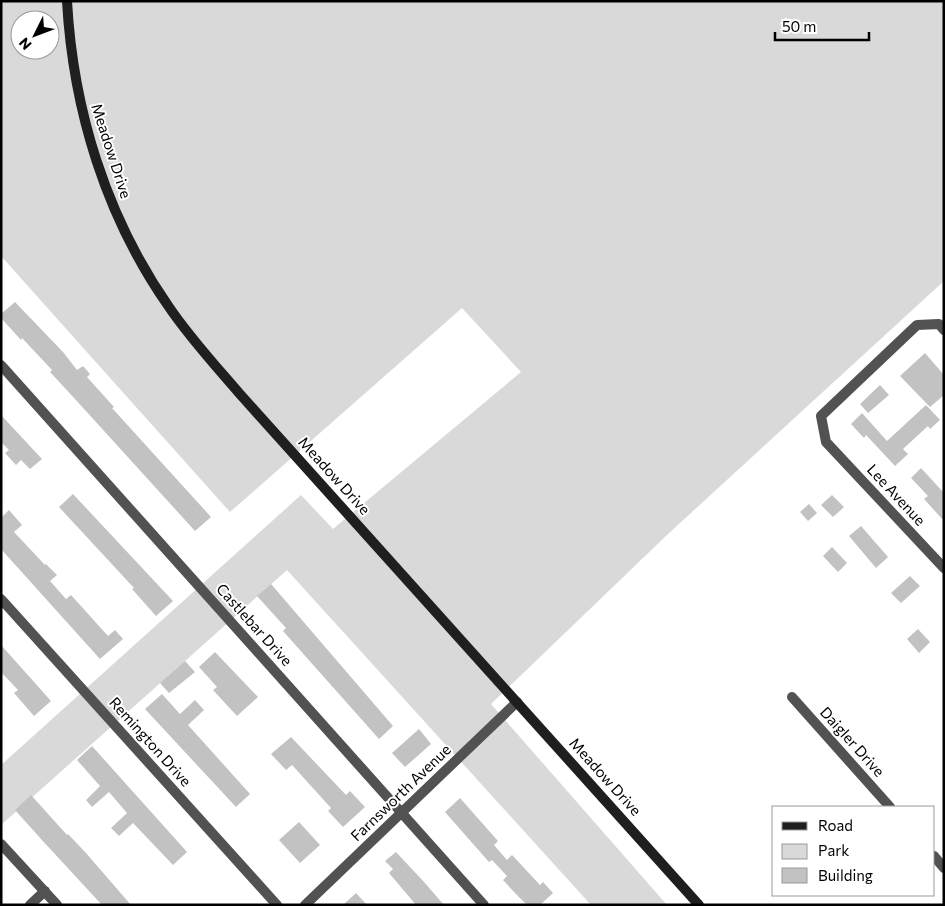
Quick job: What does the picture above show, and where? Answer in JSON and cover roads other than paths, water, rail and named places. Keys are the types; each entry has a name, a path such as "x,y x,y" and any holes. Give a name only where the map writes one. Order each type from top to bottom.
{"street":[{"name":"Meadow Drive","path":"67,1 74,70 89,140 123,228 164,300 197,344 239,393 699,905"},
{"name":"Lee Avenue","path":"941,327 917,325 821,416 826,442 944,568"},
{"name":"Castlebar Drive","path":"1,365 484,905"},
{"name":"Remington Drive","path":"1,599 277,905"},
{"name":"Daigler Drive","path":"792,697 889,806"},
{"name":"Farnsworth Avenue","path":"305,905 517,702"},
{"path":"1,844 57,905"},
{"path":"935,857 944,868"},
{"path":"30,905 45,891"}]}
